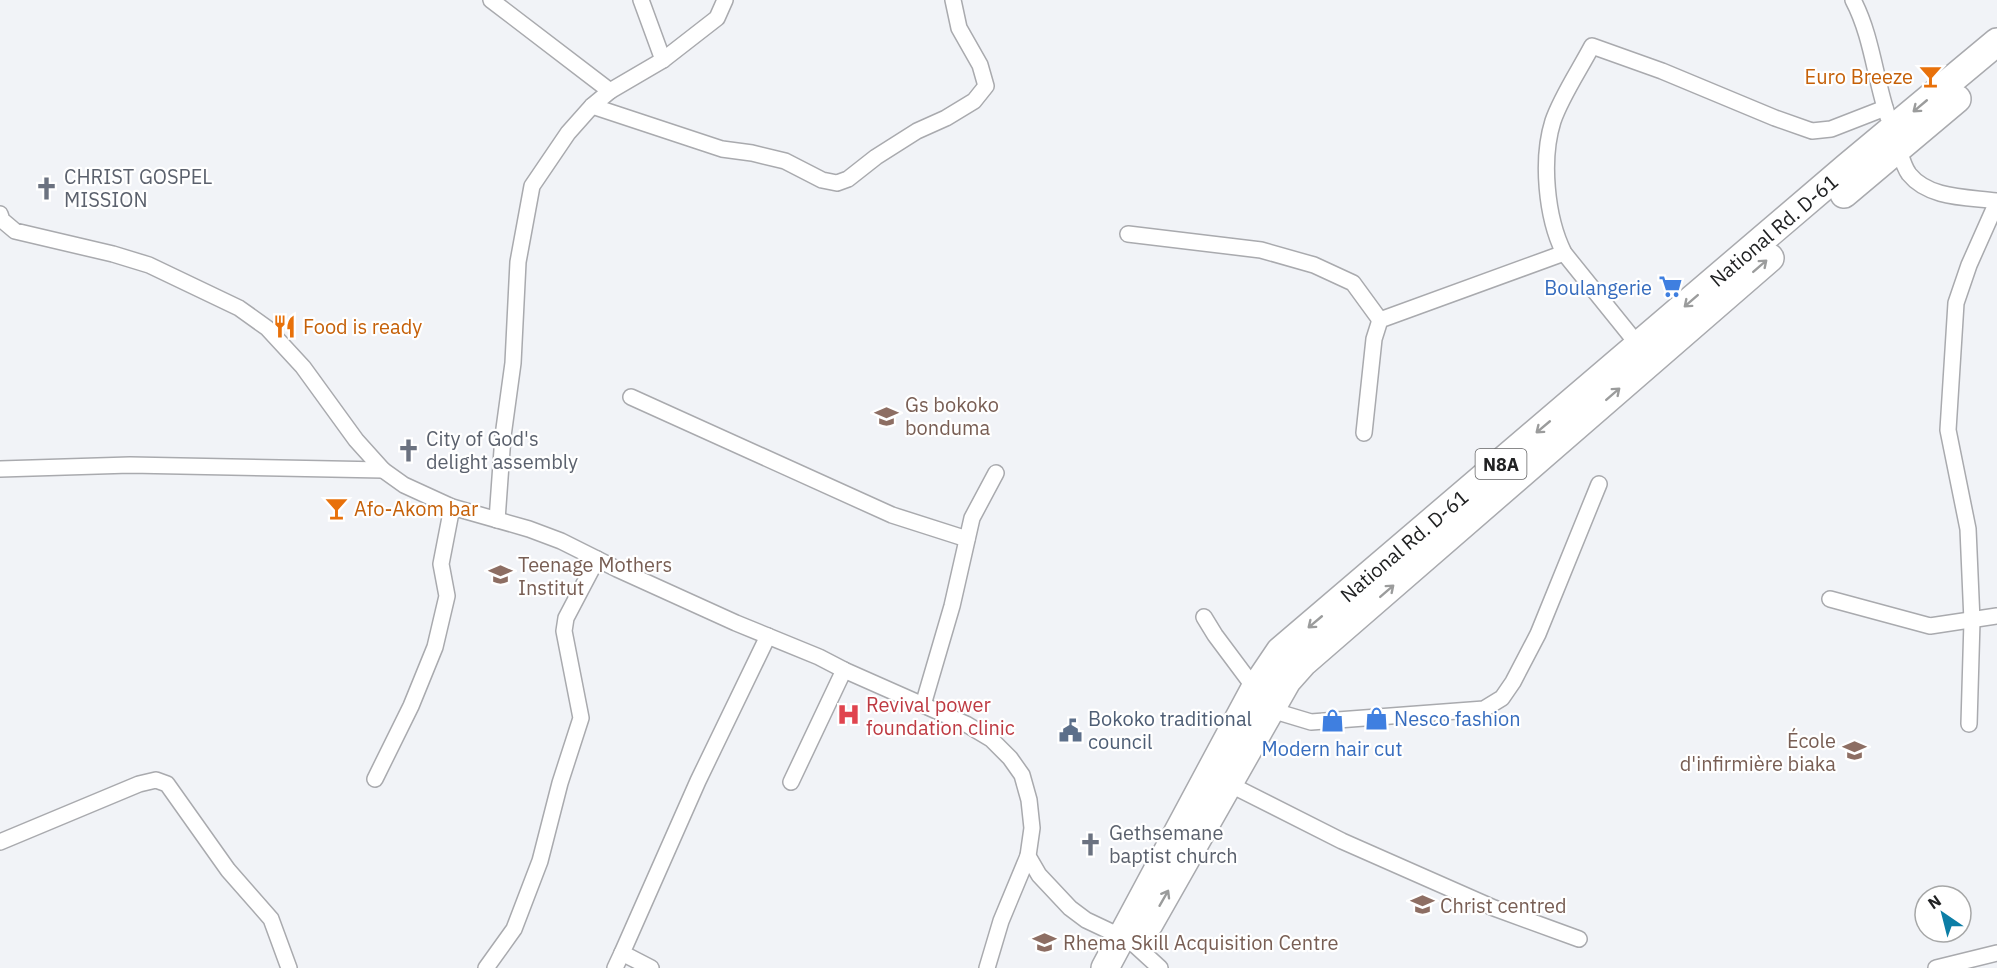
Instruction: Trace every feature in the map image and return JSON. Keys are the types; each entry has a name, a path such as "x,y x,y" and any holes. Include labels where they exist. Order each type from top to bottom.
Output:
{"highway":[{"name":"National Rd. D-61","path":"1128,950 1255,688 1280,651 1892,128 1997,42"},
{"name":"National Rd. D-61","path":"1105,968 1128,950 1287,681 1303,663 1854,185 1892,128 1997,64"}],"street":[{"path":"491,0 610,91"},
{"path":"640,0 663,60"},
{"path":"497,520 503,436 513,363 518,262 532,186 568,133 592,106 610,91 663,60 717,18 725,0"},
{"path":"592,106 722,149 785,161 822,180 837,183 848,178 917,131 946,118 974,101 986,86 981,65 959,28 953,0"},
{"path":"1852,0 1866,31 1892,128 1908,172 1925,188 1944,194 1997,202 1969,264 1956,303 1948,430 1968,530 1972,621 1968,724"},
{"path":"1639,346 1564,254 1559,244 1547,193 1547,157 1553,121 1592,46 1662,71 1812,131 1892,128"},
{"path":"0,214 2,220 15,231 113,254 149,266 239,308 267,328 303,367 356,440 383,470 404,485 452,507 561,541 966,724 991,739 1010,758 1022,775 1029,800 1032,828 1028,856 1001,921 987,968"},
{"path":"1128,234 1261,250 1314,265 1353,283 1380,320"},
{"path":"1380,320 1564,254"},
{"path":"1364,433 1374,339 1380,320"},
{"path":"631,397 892,515 967,539"},
{"path":"0,469 130,465 383,470"},
{"path":"923,705 952,606 972,518 996,473"},
{"path":"1204,617 1271,710 1311,722 1484,709 1502,698 1538,634 1599,484"},
{"path":"375,779 411,706 435,647 447,596 441,564 452,507"},
{"path":"486,968 514,929 540,861 560,783 581,718 564,631 566,618 597,559"},
{"path":"1830,599 1930,626 1997,616"},
{"path":"615,968 698,781 768,636"},
{"path":"791,782 844,670"},
{"path":"0,842 139,784 156,780 167,784 228,870 271,919 289,968"},
{"path":"1228,784 1364,851 1494,908 1579,939"},
{"path":"1028,856 1039,875 1070,908 1128,950 1160,968"},
{"path":"622,953 651,968"},
{"path":"1936,968 1997,953"}],"place":[{"name":"Euro Breeze","path":"1931,76"},
{"name":"CHRIST GOSPEL MISSION","path":"46,188"},
{"name":"Boulangerie","path":"1670,287"},
{"name":"Food is ready","path":"285,326"},
{"name":"Gs bokoko bonduma","path":"887,416"},
{"name":"City of God's delight assembly","path":"408,450"},
{"name":"Afo-Akom bar","path":"336,508"},
{"name":"Teenage Mothers Institut","path":"500,575"},
{"name":"Revival power foundation clinic","path":"848,715"},
{"name":"Nesco fashion","path":"1376,718"},
{"name":"Modern hair cut","path":"1332,721"},
{"name":"Bokoko traditional council","path":"1070,730"},
{"name":"École d'infirmière biaka","path":"1854,751"},
{"name":"Gethsemane baptist church","path":"1091,844"},
{"name":"Christ centred","path":"1422,905"},
{"name":"Rhema Skill Acquisition Centre","path":"1045,942"}]}
